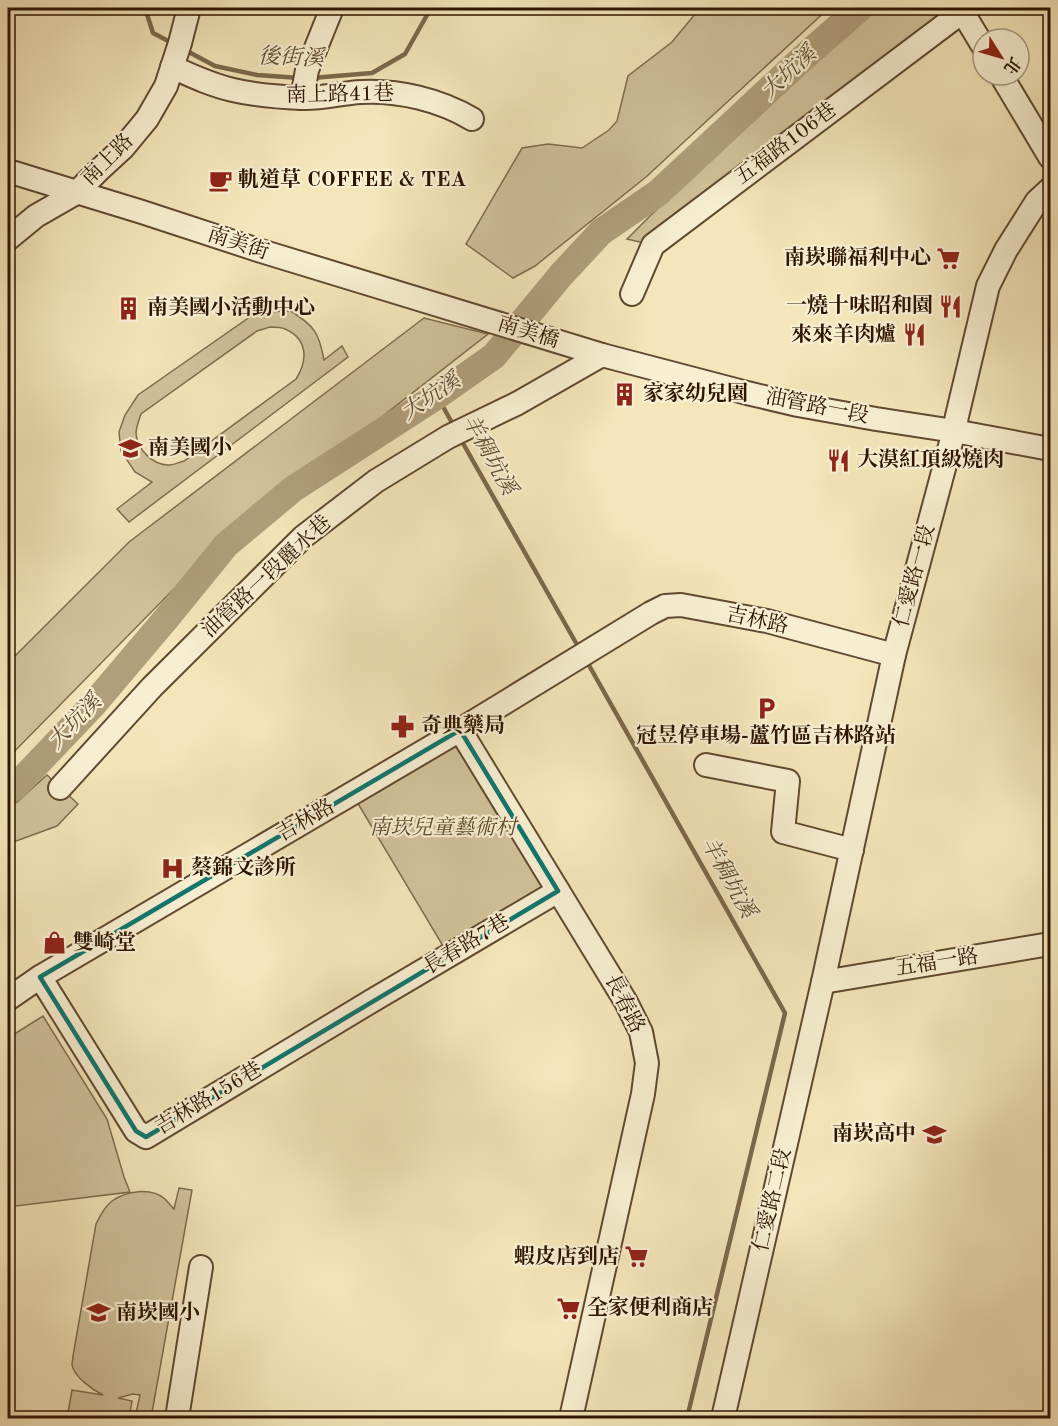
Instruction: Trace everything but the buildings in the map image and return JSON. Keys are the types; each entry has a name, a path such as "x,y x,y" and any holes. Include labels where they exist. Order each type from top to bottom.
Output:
{"street":[{"name":"南上路","path":"8,239 36,216 76,193 123,148 147,119 166,86 189,8"},
{"path":"303,95 307,70 332,8"},
{"path":"961,10 971,27"},
{"name":"五福路106巷","path":"632,294 653,245 961,10"},
{"name":"南上路41巷","path":"176,55 197,79 233,90 318,98 361,92 403,94 457,110 472,119"},
{"path":"1008,87 1050,157"},
{"name":"南美街","path":"8,171 470,315"},
{"name":"仁愛路一段","path":"824,982 894,655 954,431 988,286 1006,250 1037,201 1050,189"},
{"name":"南美橋","path":"470,315 595,353"},
{"name":"油管路一段","path":"595,353 798,405 1050,449"},
{"name":"油管路一段麗水巷","path":"60,788 152,687 303,537 376,481 458,432 518,403 595,353"},
{"name":"吉林路","path":"8,999 40,977 460,730 665,606 681,605 768,621 894,655"},
{"name":"長春路","path":"460,730 626,1002 641,1032 647,1063 644,1094 571,1419"},
{"path":"706,765 788,781 783,832 852,850"},
{"name":"長春路7巷","path":"375,999 558,891"},
{"name":"五福一路","path":"824,982 1050,945"},
{"name":"吉林路156巷","path":"40,977 136,1131 146,1137 375,999"},
{"name":"仁愛路二段","path":"723,1419 824,982"},
{"path":"177,1419 201,1267"}],"highlighted area":[{"path":"460,730 558,891 146,1137 136,1131 40,977"}],"green space":[{"path":"700,8 829,8 646,177 535,266 513,278 466,244 522,148 548,144 582,148 609,130 617,121 628,76 672,42"},
{"path":"874,8 960,8 653,245 627,239 665,201 732,124 868,16"},
{"path":"291,311 314,331 324,360 342,346 348,357 129,522 117,509 152,482 135,472 121,451 119,432 125,415 138,395 257,312","holes":["270,327 283,328 293,333 302,344 303,365 296,379 184,461 164,465 152,460 139,445 137,439 137,426 141,414 257,331"]},
{"path":"424,318 488,334 216,546 8,758 8,663 129,542"},
{"name":"南崁兒童藝術村","path":"460,739 549,888 446,951 357,802"},
{"path":"47,775 78,804 57,826 8,844 8,806 17,802"},
{"path":"43,1016 107,1119 130,1192 8,1207 8,1038"},
{"path":"179,1188 192,1190 151,1418 135,1418 140,1395 133,1394 118,1398 132,1401 129,1418 67,1418 72,1390 103,1395 80,1378 72,1365 96,1224 109,1203 131,1193 146,1192 159,1195 174,1209"},
{"path":"1050,1360 1050,1418 1048,1418 1044,1403 1044,1389"}],"waterway":[{"name":"後街溪","path":"145,8 153,33 172,43"},
{"name":"後街溪","path":"312,78 372,73 405,54 431,8"},
{"name":"大坑溪","path":"8,791 15,787 93,705 226,545 293,489 437,396 494,356 561,275 601,232 658,193 860,8"},
{"name":"後街溪","path":"185,50 215,66 257,75 300,78"},
{"name":"羊稠坑溪","path":"437,396 455,428"},
{"name":"羊稠坑溪","path":"460,438 580,650"},
{"name":"羊稠坑溪","path":"586,660 785,1013 687,1418"}],"place":[{"name":"軌道草 COFFEE & TEA","path":"220,180"},
{"name":"南崁聯福利中心","path":"949,258"},
{"name":"一燒十味昭和園","path":"951,306"},
{"name":"南美國小活動中心","path":"129,308"},
{"name":"來來羊肉爐","path":"914,335"},
{"name":"家家幼兒園","path":"625,394"},
{"name":"南美國小","path":"130,448"},
{"name":"大漠紅頂級燒肉","path":"839,460"},
{"name":"冠昱停車場-蘆竹區吉林路站","path":"766,708"},
{"name":"奇典藥局","path":"403,726"},
{"name":"蔡錦文診所","path":"173,868"},
{"name":"雙崎堂","path":"55,943"},
{"name":"南崁高中","path":"934,1134"},
{"name":"蝦皮店到店","path":"637,1257"},
{"name":"全家便利商店","path":"569,1308"},
{"name":"南崁國小","path":"98,1313"}]}
